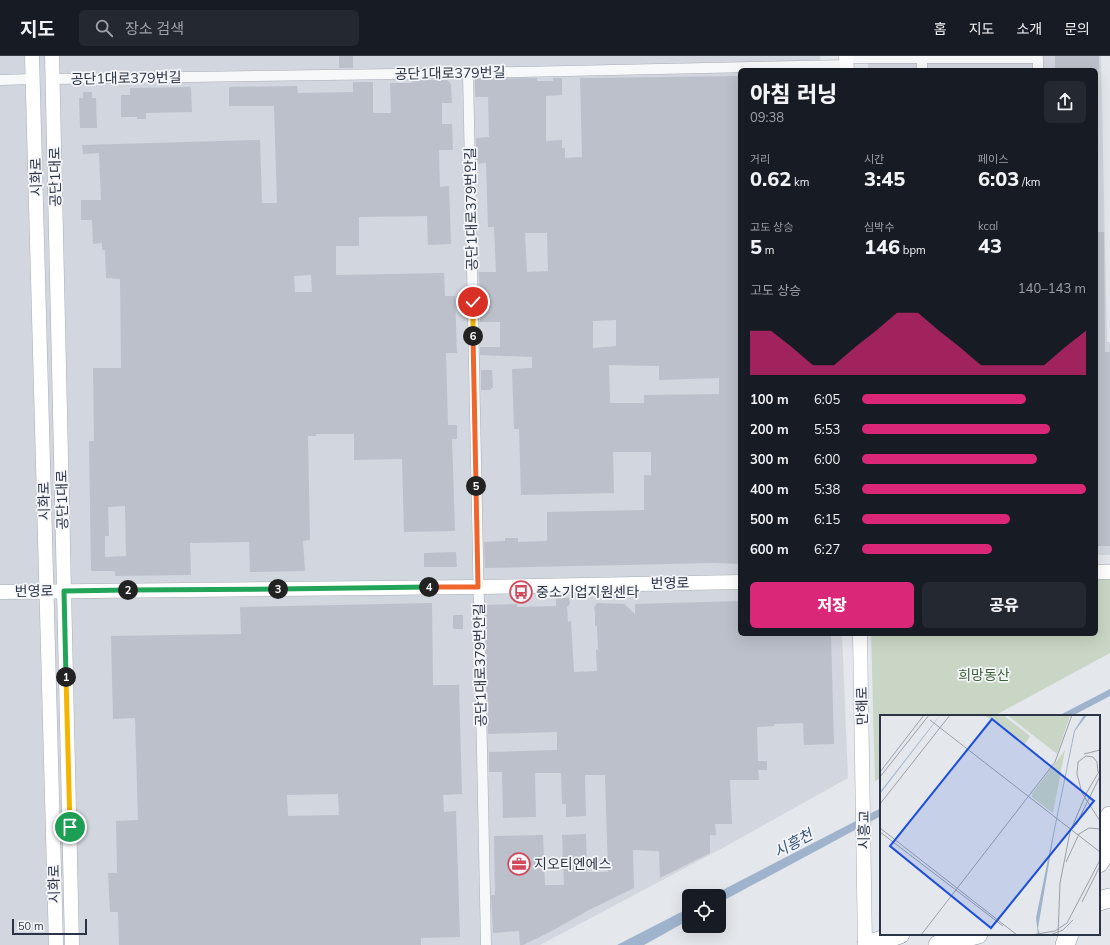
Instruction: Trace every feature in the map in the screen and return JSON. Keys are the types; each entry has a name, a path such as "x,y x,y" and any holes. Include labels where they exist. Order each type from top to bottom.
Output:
{"highway":[{"path":"1100,832 1110,816"},
{"path":"1100,861 1110,843"},
{"path":"1100,876 1110,873"},
{"path":"866,945 896,935"},
{"path":"938,945 974,935"},
{"path":"1052,945 1057,935"},
{"path":"1065,945 1069,935"}],"main road":[{"name":"시화로","path":"32,56 56,945"},
{"name":"공단1대로","path":"52,56 72,945"},
{"path":"1098,572 1110,572"},
{"name":"번영로","path":"0,592 478,587 738,582"},
{"name":"만해로","path":"860,636 863,778"},
{"name":"시흥교","path":"863,778 866,945"}],"street":[{"name":"공단1대로379번길","path":"53,79 468,73 847,62 958,57 1038,58 1038,68"},
{"path":"922,58 922,68"},
{"name":"공단1대로379번안길","path":"468,73 486,945"},
{"path":"0,80 33,79"}],"shaded area":[{"path":"0,56 820,56 821,68 738,68 738,636 842,636 848,778 719,850 540,945 0,945"},
{"path":"868,56 1101,56 1107,342 1110,342 1110,555 1098,555 1098,68 868,68"}],"green space":[{"name":"희망동산","path":"1110,578 1110,653 996,715 880,715 880,778 875,781 871,636 1098,636 1098,579"}],"water":[{"path":"1110,689 1110,696 1074,715 1060,715"},
{"path":"880,809 880,817 726,899 726,889 725,889"},
{"path":"682,912 682,924 644,945 617,945"}],"building":[{"path":"339,56 353,56 353,68 339,68"},
{"path":"1055,56 1099,56 1099,70 1098,68 1055,68"},
{"path":"738,76 738,564 714,563 485,568 484,542 505,541 505,538 518,538 518,542 547,541 547,512 644,510 644,475 651,475 651,452 613,452 614,493 521,495 519,429 514,429 512,369 532,368 532,357 480,355 480,347 500,347 500,322 480,322 479,272 496,272 494,227 488,227 486,163 476,164 476,138 489,137 488,97 475,97 475,79 537,78 537,81 553,81 553,78 562,78 562,95 546,96 546,141 562,140 562,148 565,148 565,158 582,157 580,78","holes":["525,233 547,233 548,271 527,272","616,320 616,346 593,348 593,321","609,365 659,366 659,380 719,378 719,394 644,395 644,403 610,403"]},
{"path":"412,80 447,80 451,84 452,103 442,103 442,124 452,124 453,150 439,150 440,187 449,186 451,244 428,245 427,216 359,217 359,246 336,246 336,275 444,273 445,296 455,296 457,353 446,353 448,425 457,425 457,439 452,439 455,531 404,532 402,459 354,460 354,434 316,434 316,436 308,436 310,540 303,541 305,571 250,572 249,542 190,543 191,575 115,576 115,571 91,571 89,441 94,441 93,368 121,368 120,279 106,278 105,250 102,250 102,243 93,244 92,220 81,220 81,200 101,200 99,153 83,154 82,145 260,140 262,203 277,203 274,106 229,106 229,87 297,86 298,93 353,92 353,82 373,82 373,113 391,113 390,83 412,83","holes":["311,275 312,292 295,292 294,276","125,506 126,556 105,557 105,536 109,536 108,507"]},
{"path":"191,87 192,112 146,113 146,119 137,119 137,117 121,117 121,95 130,95 130,88"},
{"path":"83,92 92,92 92,98 96,98 97,128 80,128 79,98 83,98"},
{"path":"1098,232 1104,232 1105,352 1110,352 1110,546 1098,546"},
{"path":"481,370 492,370 493,388 491,388 491,390 481,390"},
{"path":"456,552 457,567 424,567 424,553"},
{"path":"556,598 569,598 570,604 567,607 568,622 571,621 574,672 597,671 597,626 595,626 594,607 597,603 624,604 635,614 635,604 738,601 738,636 831,636 834,744 804,745 803,723 774,724 774,726 757,727 758,761 767,761 767,770 758,770 759,780 730,780 732,824 715,824 716,835 710,835 710,853 660,878 659,851 633,850 634,888 589,910 548,933 520,945 519,931 493,933 491,895 495,895 494,836 543,835 545,885 564,885 562,835 586,834 587,872 608,872 605,775 585,775 586,816 566,817 566,804 562,804 561,773 535,773 536,817 503,818 502,772 489,772 489,752 557,750 557,732 488,734 485,605 517,604 517,607 556,606"},
{"path":"432,603 433,685 459,685 462,794 443,795 444,812 456,811 460,937 421,938 421,945 119,945 118,912 110,912 108,873 117,873 116,821 138,820 135,718 113,719 111,636 241,634 240,607","holes":["338,794 339,815 288,816 287,795"]},
{"path":"453,615 463,615 463,629 453,629"}],"place":[{"name":"중소기업지원센타","path":"521,592"},
{"name":"지오티엔에스","path":"519,864"}],"route":[{"path":"70,827 64,591 478,587 473,302"}],"water label":[{"name":"시흥천","path":"793,843"}]}
